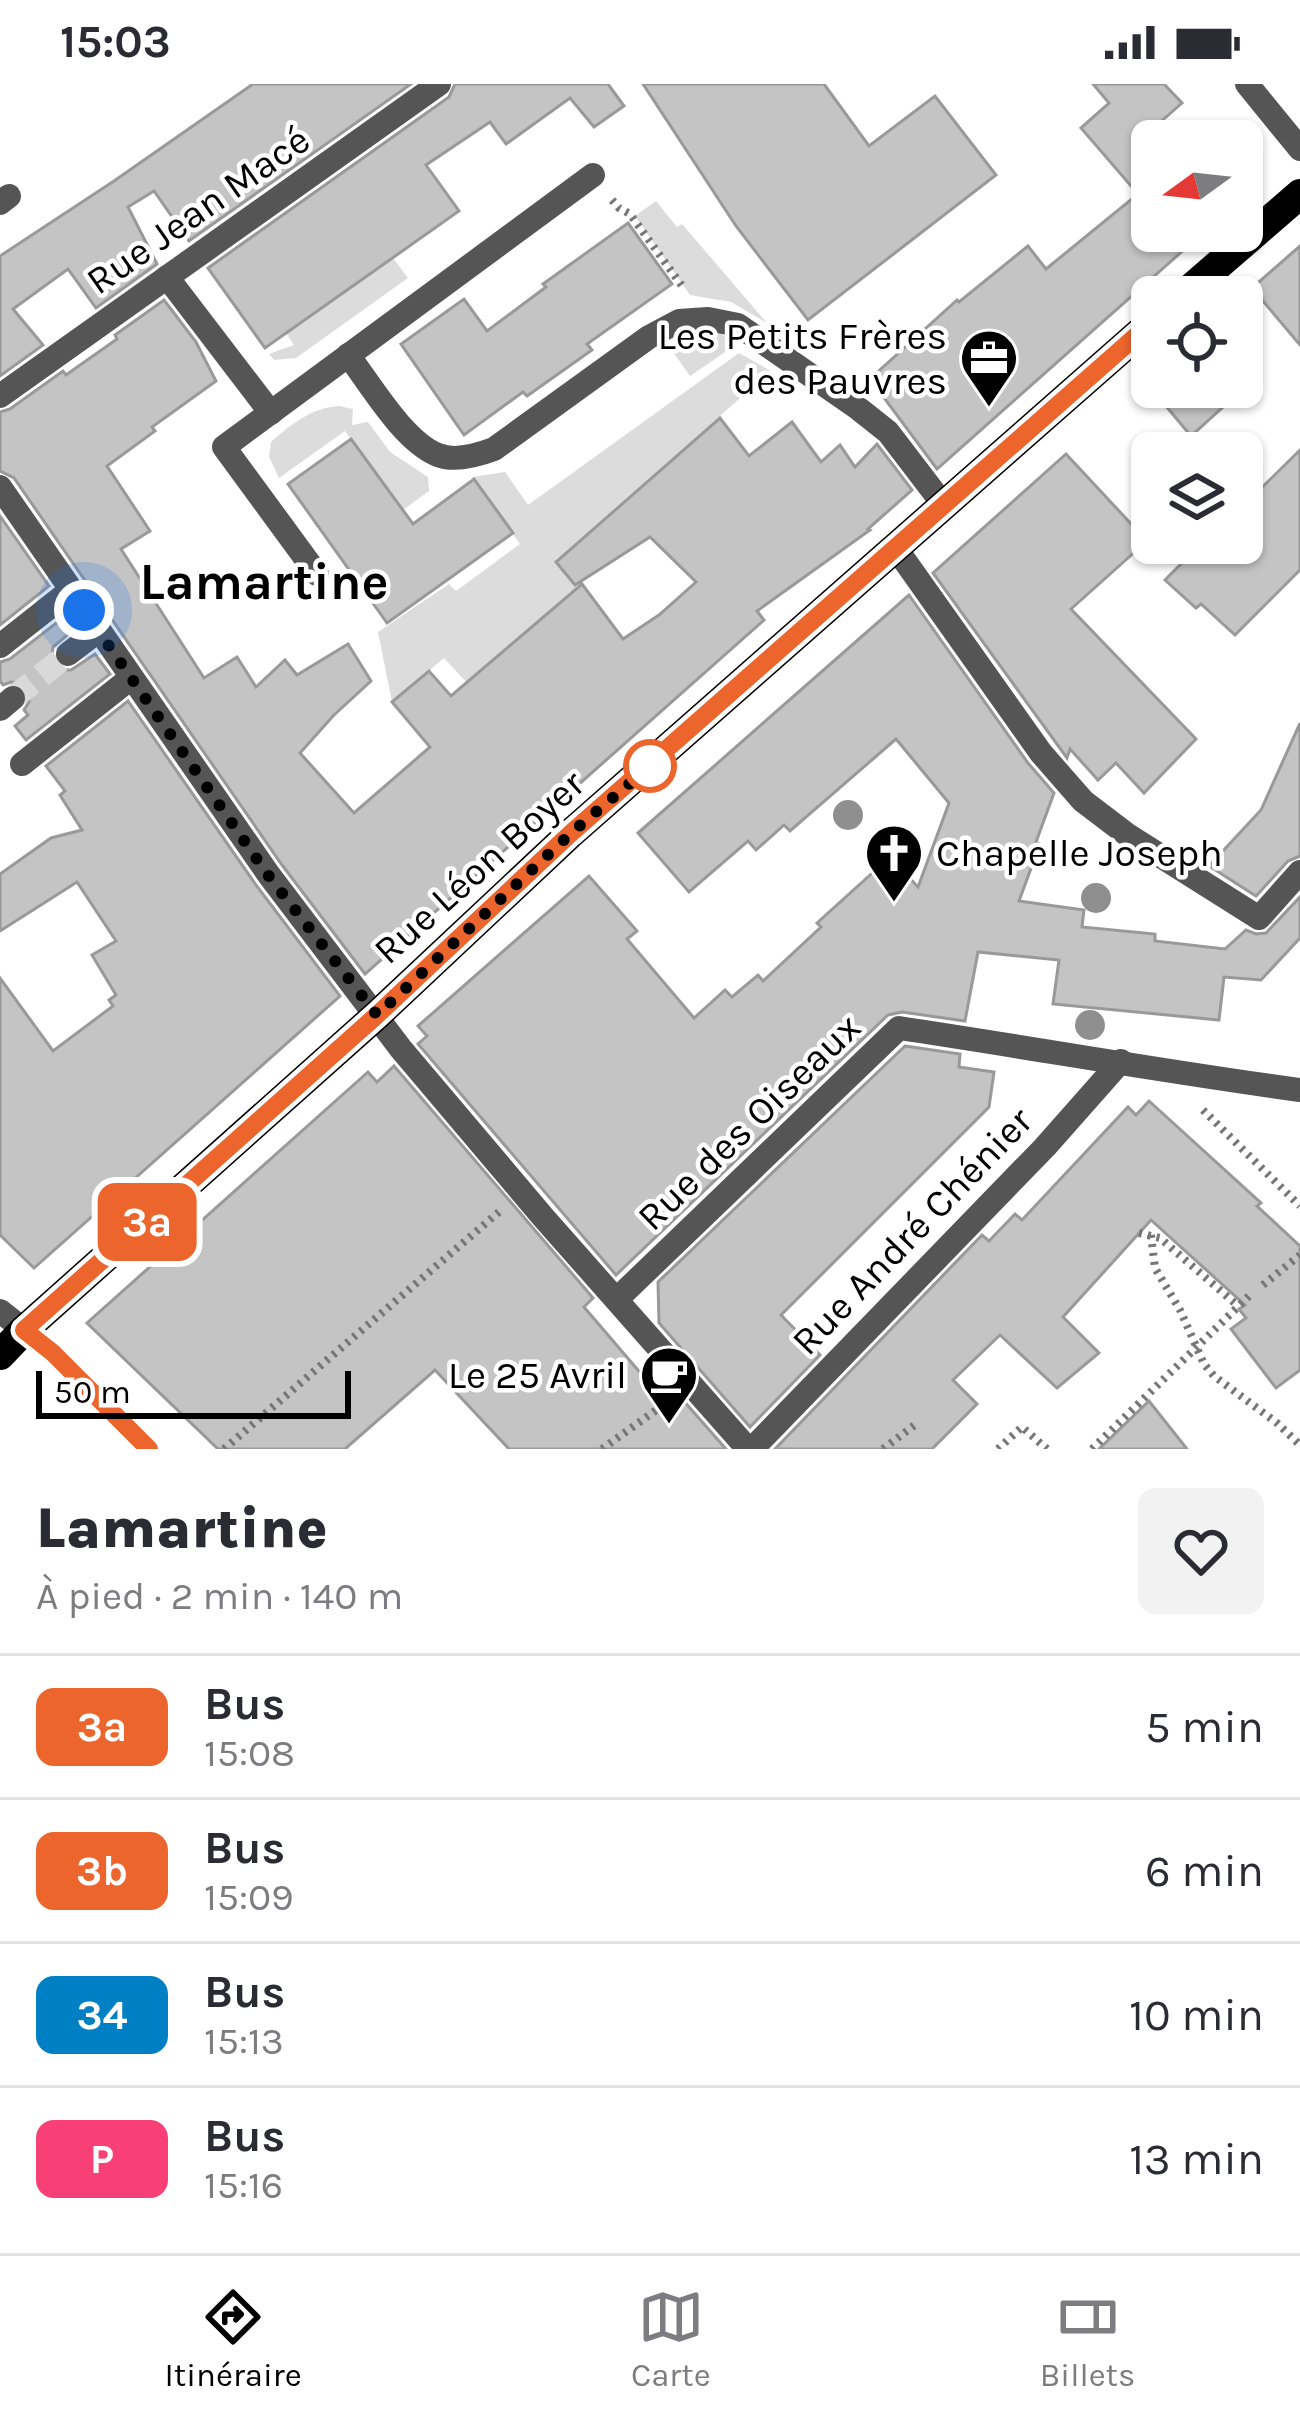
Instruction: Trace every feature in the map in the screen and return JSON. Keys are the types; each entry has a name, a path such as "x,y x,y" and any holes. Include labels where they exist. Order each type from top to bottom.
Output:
{"main road":[{"path":"1205,276 1300,194"},
{"name":"Rue Léon Boyer","path":"0,1355 12,1321 377,1015 570,834 1131,340"}],"street":[{"name":"Rue Jean Macé","path":"0,396 439,84"},
{"path":"1247,84 1300,149"},
{"path":"317,574 224,447 593,175"},
{"path":"167,277 271,413"},
{"path":"348,356 408,434 440,456 472,457 494,449 649,337 686,321 738,325 888,432 943,504"},
{"path":"0,487 268,875 401,1049 750,1449"},
{"path":"895,547 1041,753 1083,800 1129,836 1258,918 1300,872"},
{"path":"0,646 70,590"},
{"path":"68,654 98,631"},
{"path":"22,764 131,678"},
{"name":"Rue des Oiseaux","path":"616,1299 899,1028 1300,1090"},
{"name":"Rue André Chénier","path":"750,1449 1045,1148 1121,1061"},
{"path":"12,1321 53,1353 149,1449"}],"path":[{"path":"593,175 619,208 630,214 688,294 686,321"},
{"path":"1174,1073 1199,1105 1300,1206"},
{"path":"224,1449 522,1192"},
{"path":"1139,1233 1160,1238 1237,1305"},
{"path":"1151,1235 1155,1268 1214,1376 1300,1445"},
{"path":"1263,1285 1300,1255"},
{"path":"1092,1449 1250,1295"},
{"path":"602,1449 692,1385"},
{"path":"883,1449 916,1424"},
{"path":"998,1449 1022,1426 1047,1449"}],"shaded area":[{"path":"656,201 677,227 682,224 767,323 731,302 690,295 635,216"},
{"path":"393,258 408,278 296,358 274,360 269,354 294,345 286,333"},
{"path":"712,331 737,344 690,376 670,348"},
{"path":"739,353 771,371 556,560 576,587 466,682 444,658 392,702 378,632 449,584 456,591 520,544 472,477 505,472 528,505"},
{"path":"339,406 353,409 352,425 368,422 390,452 428,477 429,491 403,510 345,431 279,478 269,457 271,442 311,413"}],"building":[{"path":"253,84 411,84 189,241 154,191 128,207 157,264 96,308 68,269 13,309 43,345 0,376 0,256"},
{"path":"455,84 608,84 624,106 594,127 570,98 506,144 490,122 426,165 459,211 265,348 208,268 449,97"},
{"path":"643,84 824,84 869,146 935,96 996,175 808,320 736,226"},
{"path":"1093,84 1164,84 1182,103 1163,120 1131,120 1131,186 1081,128 1109,103"},
{"path":"1131,200 1131,252 1181,252 1154,276 1131,276 1131,297 937,469 870,379 957,300 1028,246 1046,269"},
{"path":"628,223 672,284 587,344 592,350 464,435 401,344 464,299 487,331"},
{"path":"1300,246 1300,345 1263,301 1263,278"},
{"path":"164,300 196,342 216,381 107,466 150,531 121,549 204,678 237,657 256,687 285,660 297,675 348,644 371,681 300,753 354,813 430,747 392,702 429,671 451,696 582,584 623,639 696,582 650,537 575,585 556,562 720,418 749,456 792,422 821,462 840,445 855,467 877,444 912,490 870,530 757,611 764,620 365,974 282,865 14,478 0,471 0,412 63,371 66,375"},
{"path":"1168,408 1222,408 1195,432 1188,432"},
{"path":"351,439 413,524 474,479 513,533 387,623 288,484"},
{"path":"1300,450 1300,570 1235,635 1165,580 1181,564 1263,564 1263,486"},
{"path":"1066,454 1131,524 1131,555 1071,609 1196,739 1144,793 1116,763 1098,780 1070,749 1067,758 933,573"},
{"path":"0,516 49,586 0,625"},
{"path":"909,595 1054,793 1019,901 1084,910 1082,927 1155,934 1155,941 1225,949 1246,930 1266,933 1300,897 1300,938 1261,980 1224,977 1219,1020 1053,1004 1059,960 978,952 965,1021 902,1012 888,1015 616,1275 418,1044 427,1036 418,1026 589,876 637,931 627,939 694,1018 725,990 732,997 758,975 763,981 821,927 817,923 890,857 918,887 949,803 896,739 790,831 784,825 756,850 748,841 689,892 638,833"},
{"path":"68,614 77,627 53,647 54,663 71,670 95,654 110,674 26,740 15,726 28,715 24,710 29,694 20,683 3,685 0,662"},
{"path":"128,701 340,996 34,1268 0,1235 0,978 53,1051 113,1006 109,1000 116,995 92,955 116,941 77,882 0,931 0,874 51,838 82,830 60,795 65,791 46,766"},
{"path":"1300,723 1300,856 1288,861 1256,896 1209,866 1261,810"},
{"path":"905,1046 960,1054 959,1067 994,1072 989,1107 781,1315 820,1355 750,1427 659,1323 658,1282"},
{"path":"394,1066 593,1298 584,1307 661,1397 660,1374 726,1449 509,1449 435,1370 345,1449 218,1449 87,1323 368,1072 377,1082"},
{"path":"1149,1101 1261,1203 1257,1206 1300,1246 1300,1370 1276,1388 1231,1329 1246,1318 1239,1309 1245,1305 1151,1220 1063,1317 1099,1353 1057,1388 1000,1335 953,1380 977,1404 932,1449 775,1449 982,1235 989,1241 1015,1214 1022,1220 1128,1107 1136,1115"},
{"path":"1149,1401 1187,1449 1099,1449"}],"tunnel":[{"path":"13,698 68,654"}],"bus line":[{"name":"3a","path":"149,1449 24,1330 377,1015 570,834 1131,340"}],"place":[{"name":"Les Petits Frères des Pauvres","path":"989,409"},
{"name":"Chapelle Joseph","path":"894,904"},
{"name":"Le 25 Avril","path":"669,1426"}],"district":[{"name":"Lamartine","path":"264,582"}],"route":[{"path":"84,610 268,875 377,1015 570,834 650,766"}]}
